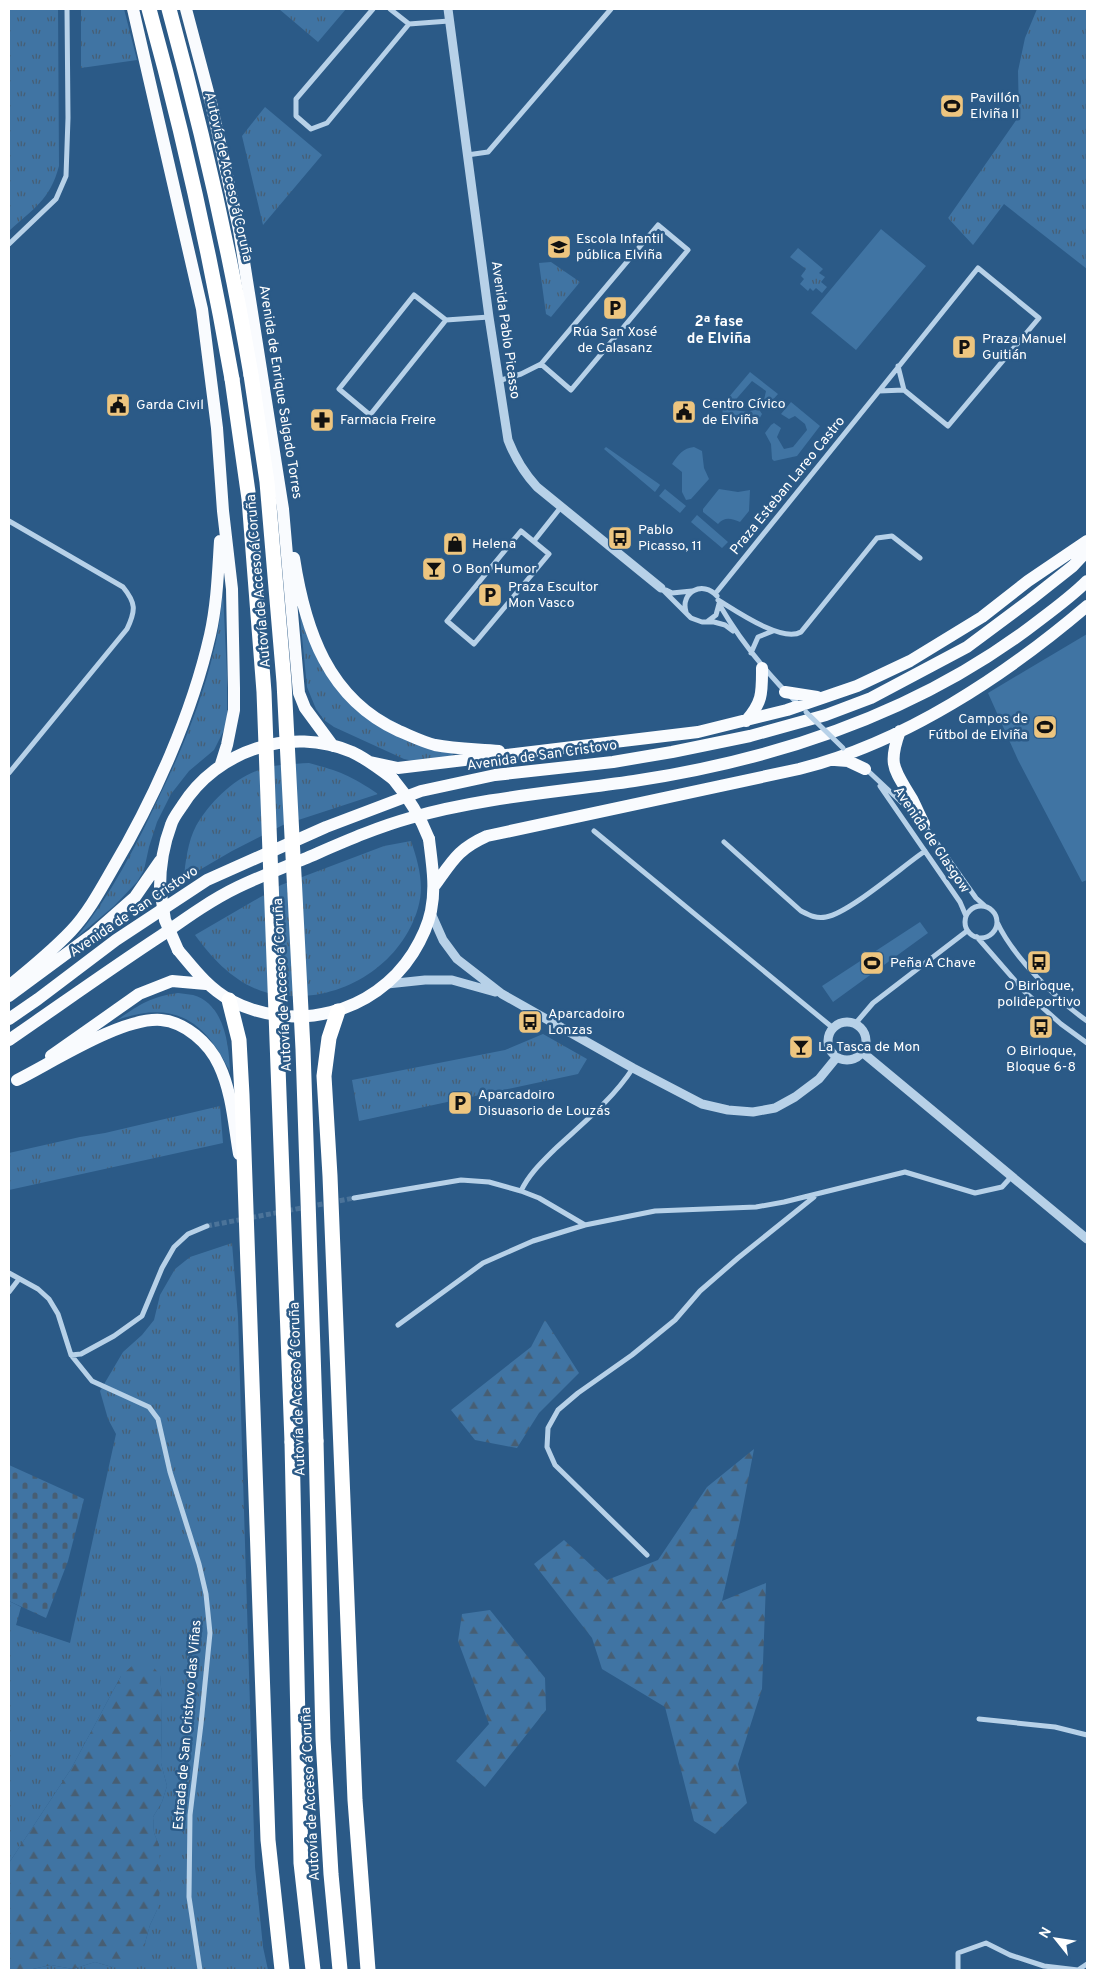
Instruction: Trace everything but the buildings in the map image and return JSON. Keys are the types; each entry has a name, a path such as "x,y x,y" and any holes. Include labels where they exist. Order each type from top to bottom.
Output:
{"highway":[{"name":"Autovía de Acceso á Coruña","path":"149,9 180,124 211,262 232,379 249,499 264,692 292,1442 301,1863 313,1970"},
{"name":"Autovía de Acceso á Coruña","path":"169,9 206,149 234,276 267,482 284,691 303,1049 324,1739 331,1874 340,1970"},
{"path":"229,1000 239,1040 268,1840 282,1970"},
{"path":"338,1011 329,1038 324,1076 330,1176 354,1790 368,1970"}],"main road":[{"path":"133,9 202,309 217,428 222,511 232,589 234,710 227,745 220,764"},
{"name":"Avenida de Enrique Salgado Torres","path":"186,9 212,106 239,230 283,508 299,693 305,708 333,746"},
{"path":"283,508 304,612 315,644 330,672 353,700 386,725 434,744 529,753"},
{"path":"9,986 72,930 94,899 130,840 165,766 194,689 210,634 217,590 222,511"},
{"path":"370,762 398,768 529,753 698,732 803,709 910,661 982,616 1028,581 1087,541"},
{"name":"Avenida de San Cristovo","path":"9,1019 116,940 207,880 326,827 421,791 494,775 613,762 672,752 750,736 826,715 871,698 967,646 1073,566 1087,550"},
{"path":"9,1040 199,910 237,888 327,849 411,818 463,806 556,790 635,781 684,772 750,759 800,744 861,722 917,698 966,671 1011,642 1087,581"},
{"path":"833,760 846,750 900,731 940,712 1046,641 1087,606"},
{"path":"746,721 761,699 762,668"},
{"path":"785,692 804,696 829,696"},
{"path":"900,731 894,748 894,768 897,778 911,798 924,824"},
{"path":"294,741 333,746 352,752 370,762 393,779 412,804 429,840 435,885 431,913 418,944 406,963 387,984 364,1000 338,1011 302,1017 282,1017 255,1011 229,1000 206,984 178,950 165,920 160,888 160,861 171,824 192,791 220,764 256,748 294,741"},
{"path":"435,885 454,858 469,844 487,836 833,760 848,761 865,768"},
{"path":"9,996 107,922 135,896 160,861"},
{"path":"13,1082 139,994 172,982 206,984"},
{"path":"13,1082 114,1029 161,1020 182,1026 203,1041 218,1064 226,1083 244,1183"}],"street":[{"path":"9,244 56,199 66,176 68,118 67,9"},
{"path":"373,9 296,99 296,116 311,129 327,123 409,24"},
{"path":"390,9 409,24 449,20"},
{"name":"Avenida Pablo Picasso","path":"448,9 498,381 508,440 514,457 524,473 561,507 661,588 687,614"},
{"path":"467,155 488,152 611,9"},
{"path":"498,381 521,374 541,364 658,225 688,250 571,390 541,364"},
{"path":"879,391 898,366 978,268 1039,318 948,426 904,390 898,366"},
{"path":"446,320 370,415 338,389 414,294 446,320 489,317"},
{"path":"879,391 904,390"},
{"name":"Praza Esteban Lareo Castro","path":"715,594 879,391"},
{"path":"534,541 561,507"},
{"path":"9,521 122,587 133,603 133,615 127,629 9,773"},
{"path":"521,531 534,541 549,554 474,644 447,621 521,531"},
{"path":"719,602 773,631 790,635 801,632 877,538 892,536 920,558"},
{"path":"661,588 672,593 707,589 715,594 735,632 762,668 803,709"},
{"path":"692,591 688,595 685,604 687,614 696,621 725,625 735,632"},
{"path":"707,622 716,614 719,602"},
{"path":"751,653 758,637 773,631"},
{"name":"Avenida de Glasgow","path":"803,709 924,824 976,898 984,906"},
{"name":"Avenida de Glasgow","path":"876,779 960,902 966,916"},
{"path":"594,831 833,1028"},
{"path":"724,842 801,911 812,916 824,918 833,916 858,900 925,851"},
{"path":"1087,1021 1052,993 1020,957 1001,931 993,912 984,906 972,909 966,916 965,926 968,931 977,937 1025,992 1061,1024 1087,1043"},
{"path":"431,913 443,940 457,959 502,994 633,1068 702,1104 728,1110 754,1112 775,1108 795,1097 819,1079 837,1057"},
{"path":"977,937 990,934 997,922"},
{"path":"855,1024 873,1003 968,931"},
{"path":"387,984 425,980 452,980 502,994"},
{"path":"843,1022 855,1024 863,1031 865,1047 853,1059 837,1057 833,1054 828,1044 828,1038 833,1028 843,1022"},
{"path":"862,1052 1087,1239"},
{"path":"521,1191 536,1167 625,1081 633,1068"},
{"path":"398,1324 483,1263 534,1241 585,1225 655,1211 756,1207 817,1195 905,1172 975,1193 1002,1187 1012,1176"},
{"path":"354,1198 461,1180 489,1182 539,1198 585,1225"},
{"path":"647,1555 555,1464 546,1447 548,1428 558,1410 676,1320 700,1290 817,1195"},
{"path":"72,1355 82,1354 90,1350 142,1316 162,1268 174,1247 188,1234 207,1226"},
{"name":"Estrada de San Cristovo das Viñas","path":"9,1273 38,1289 49,1299 58,1314 72,1355 92,1381 149,1407 158,1419 170,1472 199,1564 206,1594 210,1632 202,1724 190,1815 190,1897 200,1970"},
{"path":"9,1292 18,1279"},
{"path":"978,1719 1054,1727 1087,1735"},
{"path":"958,1970 958,1953 986,1943 1010,1955 1044,1966 1078,1970 1087,1964"}],"green space":[{"path":"9,9 58,9 59,166 46,196 9,231"},
{"path":"81,9 124,9 137,60 81,68"},
{"path":"279,9 346,9 318,42"},
{"path":"1037,9 1087,9 1087,269 1004,204 973,245 948,218 1019,116 1018,71 1025,38"},
{"path":"265,107 322,155 263,225 242,136"},
{"path":"881,229 926,266 856,350 811,313"},
{"path":"798,248 823,269 819,273 825,277 821,282 827,287 822,293 816,288 813,291 810,288 808,291 800,284 804,279 801,276 806,269 790,257"},
{"path":"551,262 580,282 551,317 546,314 539,263"},
{"path":"750,372 778,394 770,403 764,400 766,391 752,381 731,405 733,410 749,412 758,408 762,414 758,421 754,422 744,419 725,422 722,419 723,404"},
{"path":"791,402 820,426 797,456 774,461 772,459 771,444 765,433 771,425 774,423 781,428 777,437 784,449 793,447 807,430 805,424 795,416 789,419 781,414"},
{"path":"606,447 659,484 655,492 604,449"},
{"path":"694,447 702,451 704,468 709,479 691,499 686,500 682,492 682,472 672,464 681,452"},
{"path":"665,489 686,506 680,513 659,496"},
{"path":"719,489 738,492 750,490 749,511 740,522 726,519 718,524 703,512 703,509"},
{"path":"697,515 728,542 722,548 691,522"},
{"path":"223,593 227,721 223,732 214,750 189,771 171,794 157,822 144,870 137,882 114,906 76,938 89,922 132,852 183,743 209,669 217,636"},
{"path":"300,616 307,635 344,694 453,754 454,758 414,761 404,759 334,727 324,720 316,709 307,687"},
{"name":"Campos de Fútbol de Elviña","path":"1087,634 1087,880 1082,882 1018,760 988,693"},
{"path":"309,763 345,775 378,794 283,825 232,851 184,879 187,852 193,832 208,808 224,792 242,778 262,769 279,765"},
{"path":"411,841 418,865 421,891 418,908 409,930 396,950 379,966 360,979 338,989 315,995 292,996 268,993 257,989 236,978 218,962 195,935 281,885 384,846"},
{"name":"Peña A Chave","path":"920,922 928,933 833,1002 822,986"},
{"path":"178,993 193,995 204,1000 219,1016 226,1039 230,1072 210,1039 198,1027 185,1019 171,1014 155,1012 137,1014 117,1020 145,1002"},
{"path":"543,1034 587,1059 578,1074 359,1121 352,1080 505,1050"},
{"path":"220,1106 223,1143 9,1190 9,1153"},
{"path":"232,1243 238,1317 255,1867 263,1947 268,1970 28,1970 51,1965 73,1969 95,1962 112,1967 145,1943 157,1910 159,1845 154,1833 153,1817 162,1802 167,1786 161,1763 162,1699 160,1675 121,1676 71,1769 9,1863 9,1601 21,1607 16,1625 70,1643 116,1434 108,1419 100,1391 123,1352 142,1335 154,1320 160,1295 175,1269 190,1257"},
{"path":"545,1320 579,1373 539,1413 517,1448 475,1440 451,1410 531,1347"},
{"path":"754,1449 722,1601 766,1583 762,1689 738,1764 747,1803 715,1834 694,1821 665,1707 602,1669 592,1638 534,1564 564,1540 607,1580 658,1560 707,1487"},
{"path":"9,1465 84,1499 68,1561 46,1618 9,1601"},
{"path":"490,1610 545,1678 546,1710 485,1787 456,1761 489,1724 458,1641 462,1614"},
{"path":"135,1663 150,1663 160,1675 162,1699 161,1763 167,1786 162,1802 153,1817 154,1833 159,1845 161,1884 157,1910 145,1943 128,1961 112,1967 95,1962 73,1969 51,1965 28,1970 9,1970 9,1863 71,1769 121,1676"}],"tunnel":[{"path":"207,1226 354,1198"}],"place":[{"name":"Pavillón Elviña II","path":"952,106"},
{"name":"Escola Infantil pública Elviña","path":"559,247"},
{"name":"Rúa San Xosé de Calasanz","path":"615,308"},
{"name":"Praza Manuel Guitián","path":"964,347"},
{"name":"Garda Civil","path":"118,405"},
{"name":"Centro Cívico de Elviña","path":"684,412"},
{"name":"Farmacia Freire","path":"322,420"},
{"name":"Pablo Picasso, 11","path":"620,538"},
{"name":"Helena","path":"455,544"},
{"name":"O Bon Humor","path":"434,569"},
{"name":"Praza Escultor Mon Vasco","path":"490,595"},
{"name":"Campos de Fútbol de Elviña","path":"1045,727"},
{"name":"O Birloque, polideportivo","path":"1039,962"},
{"name":"Peña A Chave","path":"872,963"},
{"name":"Aparcadoiro Lonzas","path":"530,1022"},
{"name":"O Birloque, Bloque 6-8","path":"1041,1027"},
{"name":"La Tasca de Mon","path":"801,1047"},
{"name":"Aparcadoiro Disuasorio de Louzás","path":"460,1103"}],"district":[{"name":"2ª fase de Elviña","path":"719,330"}]}
